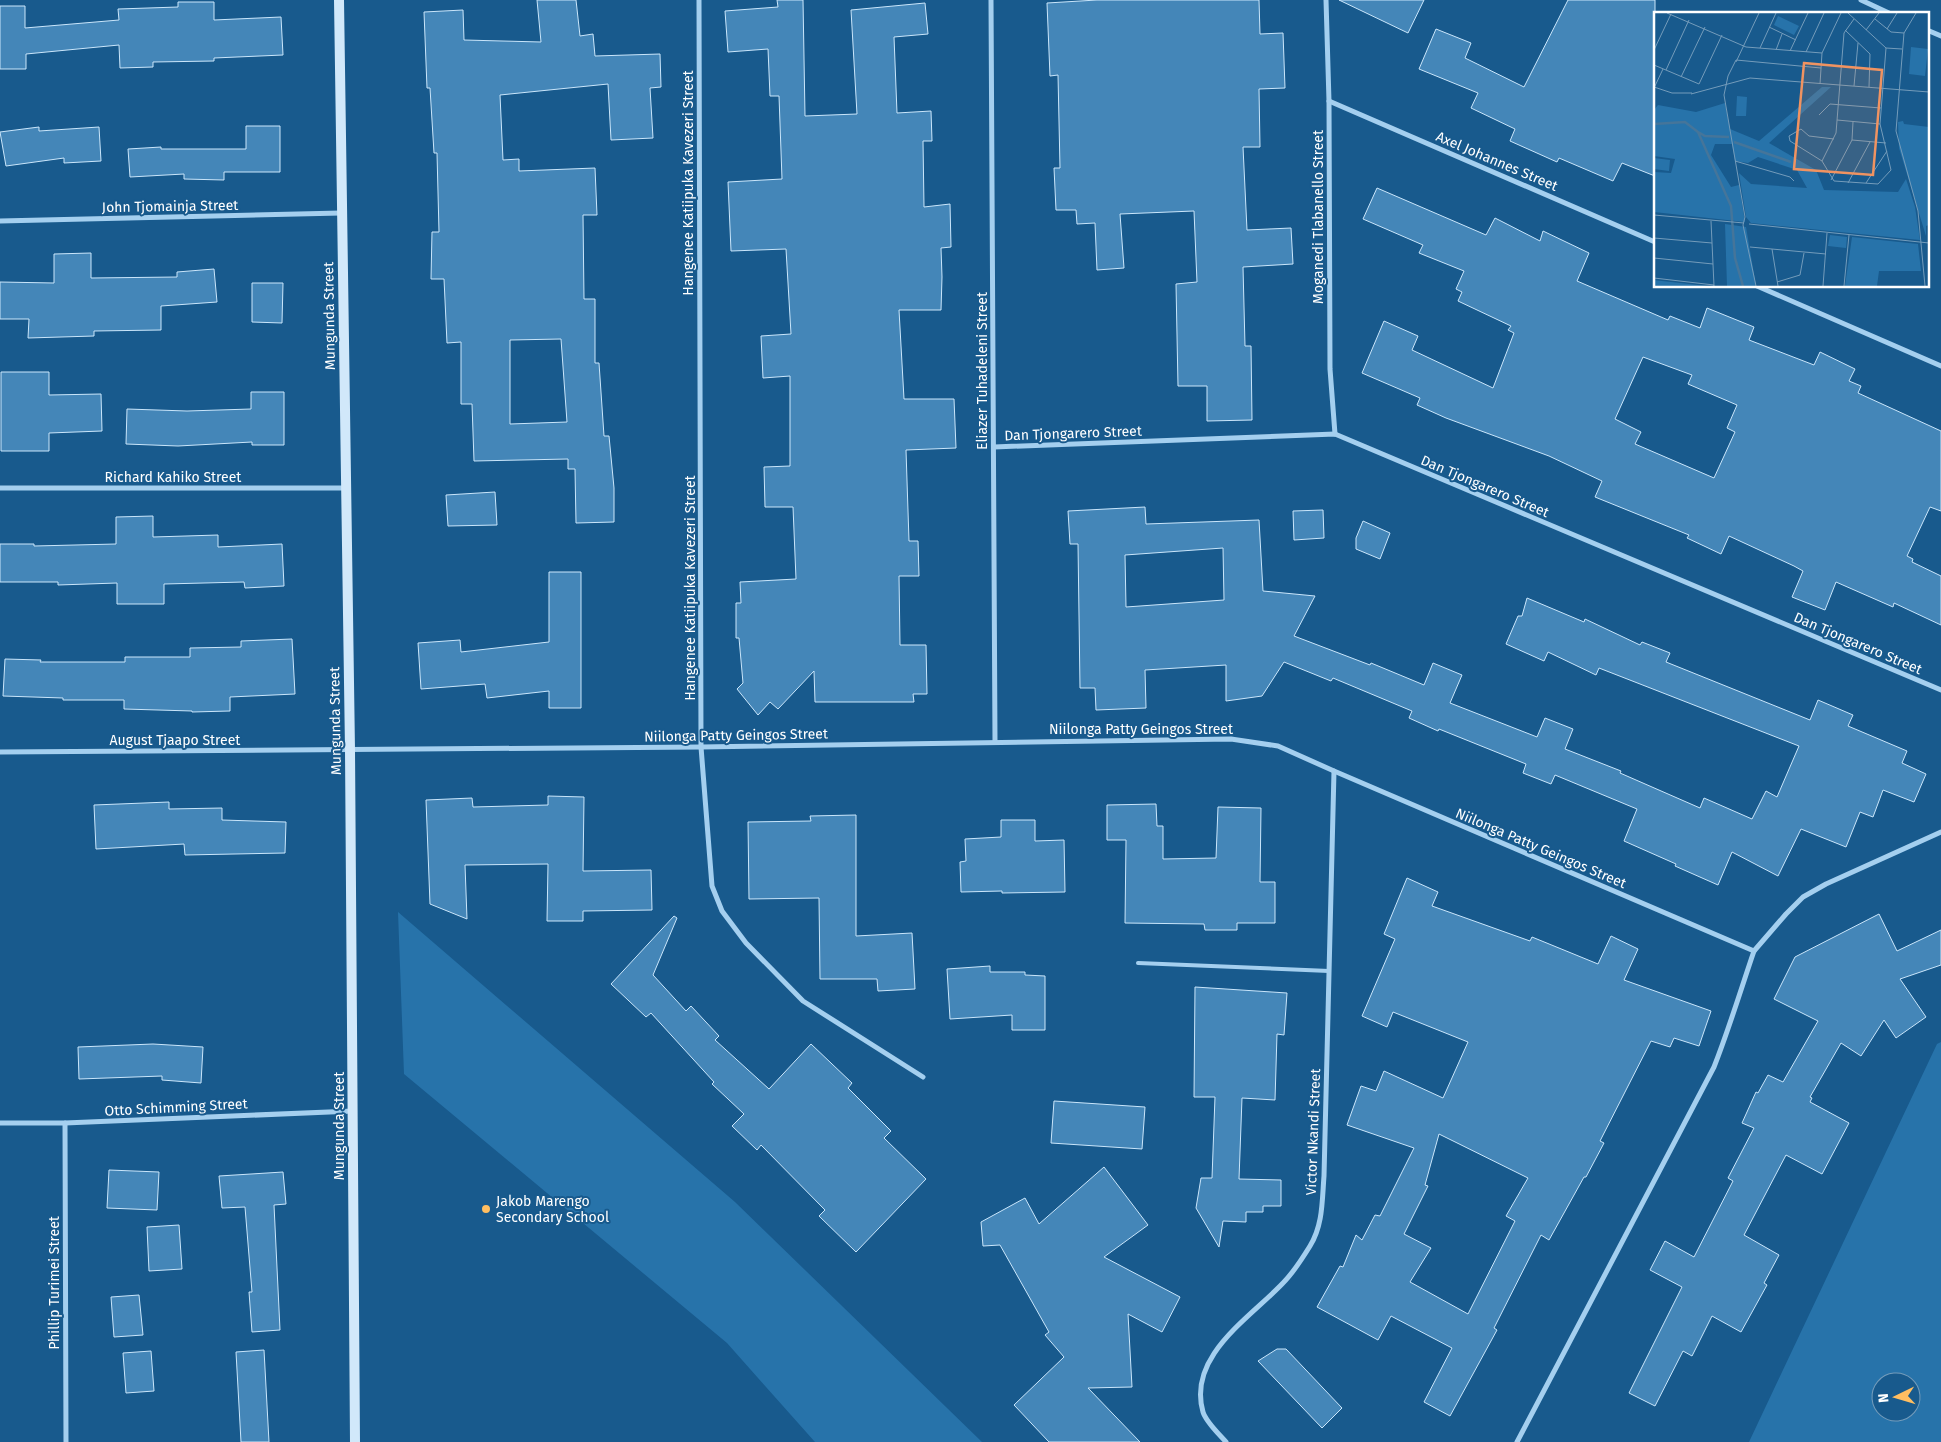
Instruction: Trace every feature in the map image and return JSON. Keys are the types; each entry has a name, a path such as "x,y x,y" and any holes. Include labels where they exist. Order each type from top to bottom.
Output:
{"street":[{"name":"Mungunda Street","path":"339,0 350,750 355,1442"},
{"name":"Hangenee Katiipuka Kavezeri Street","path":"699,0 701,747 712,886 722,911 746,943 803,1002 923,1077"},
{"name":"Eliazer Tuhadeleni Street","path":"991,0 995,741"},
{"name":"Moganedi Tlabanello Street","path":"1326,0 1329,100 1330,369 1335,434"},
{"path":"1861,0 1888,12"},
{"path":"1928,30 1941,36"},
{"name":"Axel Johannes Street","path":"1329,100 1654,242"},
{"name":"John Tjomainja Street","path":"0,221 341,213"},
{"path":"1762,288 1941,366"},
{"name":"Dan Tjongarero Street","path":"994,447 1335,434 1941,690"},
{"name":"Richard Kahiko Street","path":"0,488 345,488"},
{"name":"Niilonga Patty Geingos Street","path":"350,750 1231,739 1278,746 1334,772 1754,950"},
{"name":"August Tjaapo Street","path":"0,752 350,750"},
{"name":"Victor Nkandi Street","path":"1226,1442 1204,1414 1200,1392 1203,1373 1216,1348 1284,1282 1310,1246 1321,1220 1324,1176 1334,772"},
{"path":"1517,1442 1714,1067 1754,950 1803,897 1826,884 1941,832"},
{"name":"Otto Schimming Street","path":"0,1123 65,1123 353,1110"},
{"name":"Phillip Turimei Street","path":"65,1123 66,1442"}],"lane":[{"path":"1138,963 1329,971"}],"shaded area":[{"path":"398,912 735,1202 982,1442 815,1442 727,1343 404,1074"},
{"path":"1941,1042 1941,1442 1749,1442 1937,1044"}],"building":[{"path":"537,0 576,0 580,36 593,34 595,56 660,54 661,87 650,88 653,138 611,140 608,84 500,95 503,160 519,159 519,171 595,168 597,215 583,215 584,299 595,299 595,363 599,363 604,436 609,436 614,488 614,522 576,523 575,469 568,469 568,459 474,461 472,404 461,404 461,342 447,343 444,279 431,279 432,232 439,232 437,153 434,153 430,88 427,88 424,12 463,10 464,40 541,42","holes":["561,339 567,422 510,424 510,340"]},
{"path":"777,0 803,0 805,116 857,114 851,10 925,3 928,34 894,37 897,113 931,111 932,141 923,141 924,207 950,204 951,247 941,248 941,310 899,310 904,399 954,399 956,448 906,450 909,541 918,541 919,576 899,576 900,645 926,645 927,694 913,694 914,702 815,702 814,671 778,709 770,702 758,715 737,689 743,683 739,638 736,638 736,603 741,603 740,582 796,579 793,507 765,507 764,467 790,466 790,376 763,378 761,336 791,334 786,249 731,251 728,182 782,179 779,96 770,96 768,49 728,52 725,11 778,7"},
{"path":"1097,0 1259,0 1260,34 1283,33 1285,88 1259,89 1260,147 1243,147 1247,230 1291,228 1293,264 1243,267 1245,346 1251,346 1252,420 1207,421 1207,386 1178,386 1176,284 1197,282 1194,211 1120,214 1124,268 1097,270 1095,223 1077,224 1076,210 1056,210 1054,168 1060,168 1058,75 1050,76 1047,3"},
{"path":"1339,0 1424,0 1408,33"},
{"path":"1568,0 1655,0 1654,176 1622,163 1613,181 1559,158 1557,162 1510,141 1515,129 1471,108 1478,93 1419,69 1436,29 1471,43 1465,58 1524,87"},
{"path":"178,2 214,2 214,20 281,17 283,55 214,58 214,61 153,62 153,67 120,68 119,45 26,54 26,69 0,69 0,6 25,6 25,28 119,20 118,9 178,7"},
{"path":"246,126 280,126 280,172 224,172 224,180 184,179 184,174 130,177 128,149 161,147 161,149 246,149"},
{"path":"39,127 39,131 99,127 101,161 64,163 64,158 6,166 0,132"},
{"path":"1377,188 1486,235 1495,218 1540,241 1543,231 1589,253 1577,281 1668,320 1670,316 1700,328 1707,308 1754,327 1749,340 1814,365 1820,352 1855,369 1849,381 1861,386 1858,393 1941,431 1941,511 1930,507 1907,556 1913,559 1912,562 1941,576 1941,625 1894,603 1893,607 1836,582 1825,610 1792,597 1803,571 1794,566 1729,536 1721,554 1687,538 1689,535 1595,497 1602,481 1549,456 1446,418 1417,405 1420,398 1362,373 1384,321 1418,336 1412,350 1493,388 1514,333 1508,330 1511,326 1458,301 1462,292 1456,289 1464,271 1419,253 1423,245 1363,219","holes":["1643,357 1692,375 1688,384 1737,405 1727,428 1735,432 1714,478 1635,444 1641,432 1615,419"]},
{"path":"91,253 91,278 177,277 177,272 214,269 217,302 161,306 161,330 94,331 94,336 28,338 29,319 0,319 0,282 54,283 54,254"},
{"path":"252,283 283,283 282,323 252,322"},
{"path":"1,372 49,372 49,395 101,394 102,431 49,433 49,451 1,451"},
{"path":"251,392 284,392 284,445 252,445 252,442 178,446 126,444 127,409 187,411 251,409"},
{"path":"495,492 497,525 448,526 446,495"},
{"path":"1145,507 1146,524 1259,520 1263,591 1315,596 1294,636 1370,665 1371,663 1424,685 1433,663 1462,675 1450,703 1537,737 1545,718 1573,729 1565,749 1621,771 1620,773 1700,808 1704,798 1752,819 1766,791 1777,797 1799,746 1599,668 1596,675 1548,652 1544,661 1506,644 1518,616 1522,616 1527,598 1584,622 1585,619 1640,645 1642,642 1670,653 1666,662 1810,720 1818,700 1853,715 1848,726 1907,751 1902,763 1926,774 1914,802 1883,790 1873,817 1860,812 1846,847 1801,829 1778,876 1732,852 1718,885 1624,841 1637,809 1555,775 1551,784 1523,773 1526,764 1409,718 1412,711 1333,678 1331,681 1284,662 1262,696 1226,701 1226,665 1145,670 1146,708 1096,710 1095,688 1080,688 1078,544 1070,544 1068,511","holes":["1223,548 1224,600 1126,607 1125,555"]},
{"path":"1323,510 1324,538 1294,540 1293,511"},
{"path":"153,516 153,537 218,535 218,547 282,544 284,586 245,588 244,582 164,584 164,604 117,604 117,583 58,585 58,582 0,582 0,544 34,544 34,546 116,544 116,517"},
{"path":"1363,521 1390,533 1380,559 1356,549 1356,538"},
{"path":"549,572 581,572 581,708 549,708 549,691 487,698 485,684 421,689 418,643 460,640 461,652 549,642"},
{"path":"292,639 295,694 230,697 230,711 192,712 124,709 124,700 63,700 63,698 3,696 5,659 41,660 40,662 125,662 125,657 190,657 190,648 241,647 241,641"},
{"path":"548,796 584,797 583,871 651,870 652,910 583,911 583,921 547,921 548,864 465,865 467,919 430,904 426,800 472,798 473,807 548,805"},
{"path":"169,802 169,809 222,808 222,820 286,822 285,853 185,855 184,844 96,849 94,805"},
{"path":"1156,804 1157,826 1163,826 1163,859 1216,858 1218,807 1261,808 1260,882 1275,882 1275,923 1237,923 1237,930 1205,930 1204,924 1125,923 1126,840 1107,840 1107,805"},
{"path":"856,815 856,936 912,933 915,989 878,991 877,979 820,979 819,898 749,899 748,822 811,821 810,816"},
{"path":"1001,820 1035,820 1035,841 1064,840 1065,892 961,892 960,862 966,861 965,839 1001,837"},
{"path":"1407,878 1438,892 1432,906 1530,941 1532,937 1598,964 1611,936 1638,949 1624,980 1711,1011 1699,1046 1674,1038 1670,1047 1651,1041 1600,1141 1604,1143 1586,1177 1584,1177 1549,1240 1541,1235 1494,1328 1497,1330 1450,1416 1424,1402 1452,1348 1391,1316 1378,1340 1317,1307 1340,1266 1343,1267 1356,1235 1362,1240 1375,1215 1380,1216 1414,1148 1347,1125 1361,1086 1376,1091 1384,1071 1443,1098 1468,1042 1393,1012 1387,1027 1362,1016 1395,939 1384,934","holes":["1439,1134 1528,1178 1506,1216 1515,1221 1468,1314 1410,1282 1431,1248 1404,1234 1428,1186 1425,1185"]},
{"path":"1879,914 1897,951 1941,930 1941,965 1900,979 1926,1017 1896,1038 1884,1020 1861,1056 1841,1043 1810,1097 1812,1098 1810,1102 1849,1123 1822,1174 1786,1155 1744,1235 1779,1255 1764,1283 1767,1285 1741,1332 1712,1316 1692,1356 1683,1351 1655,1406 1629,1393 1682,1287 1650,1270 1665,1241 1694,1257 1733,1181 1728,1178 1754,1128 1742,1123 1756,1092 1758,1093 1768,1075 1783,1082 1818,1021 1774,999 1795,957"},
{"path":"674,916 677,918 653,975 686,1011 691,1006 719,1036 715,1040 769,1089 811,1044 852,1083 848,1088 891,1131 884,1138 926,1179 856,1252 819,1216 825,1210 761,1145 757,1150 732,1126 744,1114 712,1084 714,1082 651,1013 646,1017 611,984"},
{"path":"990,966 990,972 1025,972 1025,975 1045,976 1045,1030 1012,1030 1012,1015 950,1019 947,969"},
{"path":"1195,987 1287,993 1284,1035 1277,1034 1275,1100 1242,1098 1239,1179 1281,1180 1281,1206 1263,1206 1263,1212 1246,1212 1246,1222 1223,1221 1219,1247 1196,1208 1201,1178 1212,1178 1215,1097 1194,1097"},
{"path":"153,1044 203,1047 201,1083 162,1080 162,1076 79,1079 78,1047"},
{"path":"1054,1101 1145,1107 1142,1149 1051,1143"},
{"path":"1104,1167 1148,1225 1104,1257 1180,1297 1162,1332 1128,1314 1132,1387 1088,1388 1140,1442 1049,1442 1014,1405 1064,1357 1045,1335 1049,1332 1000,1245 983,1246 981,1222 1025,1198 1039,1224"},
{"path":"109,1170 159,1172 157,1210 107,1208"},
{"path":"283,1172 286,1204 274,1205 280,1330 252,1332 249,1292 252,1292 245,1207 222,1208 219,1176"},
{"path":"179,1225 182,1269 149,1271 147,1227"},
{"path":"139,1295 143,1335 114,1337 111,1297"},
{"path":"1277,1349 1286,1349 1342,1408 1322,1428 1258,1361"},
{"path":"264,1350 269,1442 241,1442 236,1352"},
{"path":"151,1351 154,1391 126,1393 123,1353"}],"place":[{"name":"Jakob Marengo Secondary School","path":"486,1209"}]}
